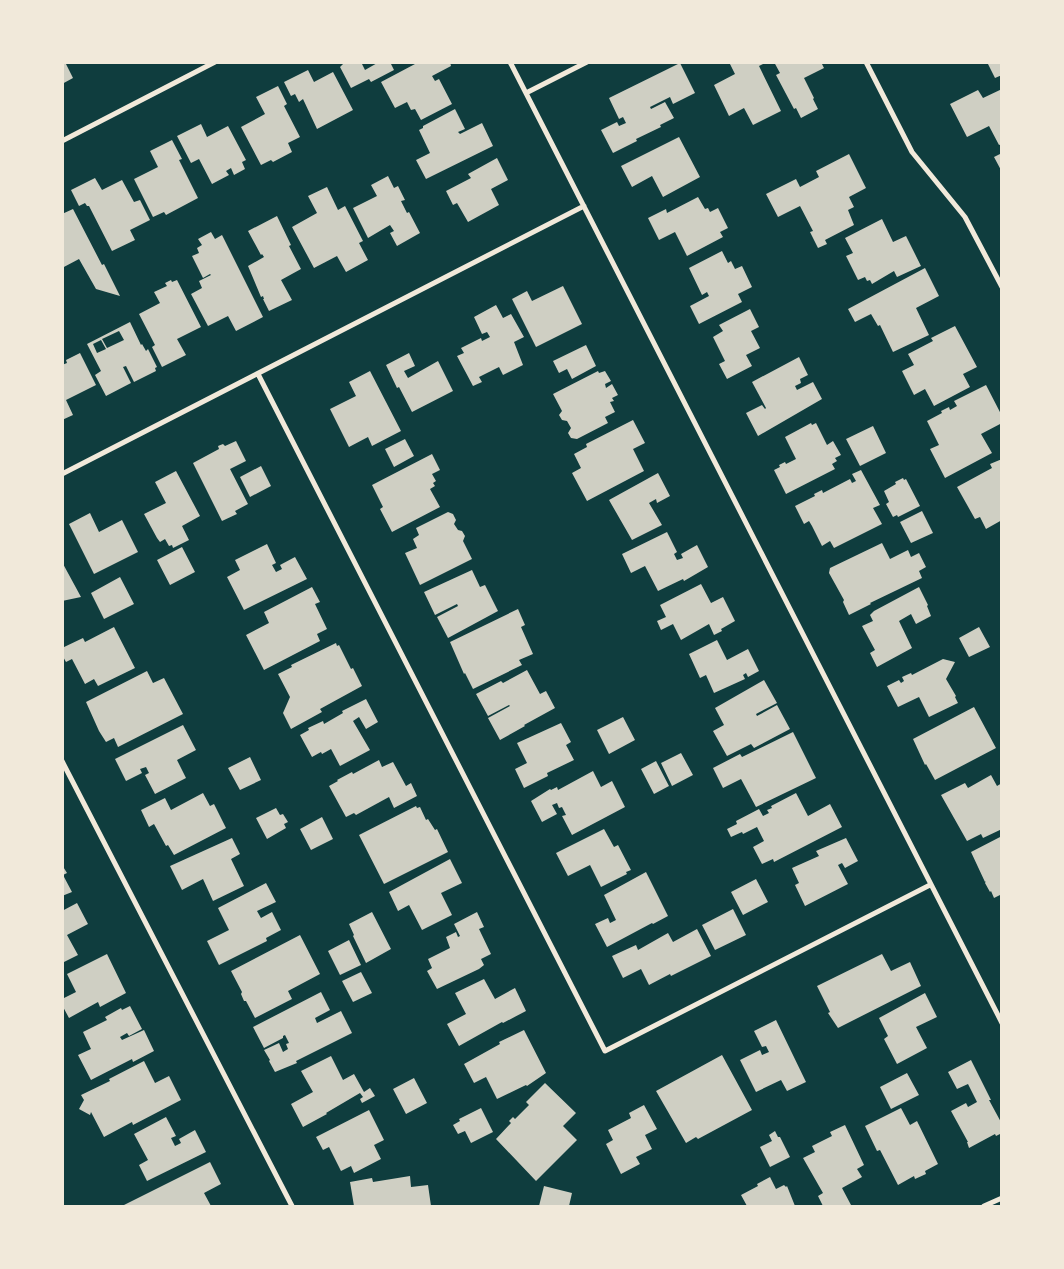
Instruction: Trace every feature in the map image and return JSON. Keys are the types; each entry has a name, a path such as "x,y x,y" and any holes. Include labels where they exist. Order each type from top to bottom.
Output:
{"street":[{"path":"62,141 215,62"},
{"path":"510,62 930,885 1002,1022"},
{"path":"526,93 587,62"},
{"path":"866,62 912,152 962,213 1002,288"},
{"path":"62,474 584,206"},
{"path":"258,374 605,1051 930,885"},
{"path":"62,760 292,1206"},
{"path":"984,1206 1002,1198"}],"building":[{"path":"62,62 65,62 73,78 62,84"},
{"path":"345,62 361,62 365,70 379,62 390,62 394,70 371,82 369,79 351,88 340,67"},
{"path":"414,62 450,62 451,66 432,76 435,81 439,79 452,104 421,120 415,109 411,110 407,102 395,108 381,82 415,64"},
{"path":"729,62 762,62 763,64 759,66 781,111 753,125 744,108 729,116 714,85 735,74"},
{"path":"774,62 821,62 824,68 804,78 818,109 801,118 796,108 794,109 776,75 780,73"},
{"path":"987,62 1002,62 1002,75 995,78"},
{"path":"680,63 695,93 673,104 670,97 650,107 651,109 665,102 674,118 660,125 661,127 636,139 637,141 613,153 601,130 617,122 619,126 626,123 623,117 619,119 609,98"},
{"path":"308,70 314,82 333,72 353,110 317,129 303,99 299,102 295,94 291,96 284,82"},
{"path":"278,86 287,104 284,106 300,137 288,143 292,152 273,162 271,160 261,165 241,127 265,114 256,97"},
{"path":"1002,89 1002,144 999,145 989,126 967,137 950,104 978,90 983,98"},
{"path":"455,109 465,129 458,132 460,134 482,123 493,146 426,179 416,160 430,153 419,130"},
{"path":"201,124 207,137 228,126 246,160 242,162 245,169 234,175 231,168 226,171 229,175 212,184 199,159 191,163 177,136"},
{"path":"679,137 700,177 663,197 652,176 632,187 621,166"},
{"path":"172,140 182,159 179,160 198,198 166,215 164,212 153,217 134,179 158,167 150,151"},
{"path":"1002,153 1002,172 994,157"},
{"path":"849,154 866,188 849,197 854,207 848,210 854,225 825,240 827,244 818,248 810,232 813,231 800,206 778,217 766,194 796,179 800,187 819,177 816,171"},
{"path":"497,158 508,180 491,189 499,205 468,222 457,203 453,205 446,191 471,178 468,174"},
{"path":"388,176 394,188 398,186 405,200 401,201 420,233 397,246 390,233 394,231 390,225 368,238 353,208 377,196 371,185"},
{"path":"95,178 102,190 122,180 134,202 140,200 150,220 130,230 135,240 112,251 89,206 85,203 79,206 71,190"},
{"path":"327,187 338,210 345,206 363,241 359,243 368,260 346,272 337,256 314,268 292,227 317,213 308,196"},
{"path":"698,197 705,209 708,208 710,212 718,208 728,228 720,232 723,237 687,256 675,232 659,240 648,218 666,209 667,213"},
{"path":"73,209 120,296 96,289 79,259 62,268 62,214"},
{"path":"277,216 301,269 281,280 292,300 269,311 248,266 264,257 261,255 248,231"},
{"path":"882,219 893,242 906,236 921,266 897,277 894,271 872,284 865,277 858,280 846,256 853,253 845,238"},
{"path":"211,232 215,239 222,235 263,317 236,331 228,316 208,326 191,294 202,288 199,281 211,275 203,278 192,256 199,253 197,248 202,245 198,239"},
{"path":"722,251 728,263 731,261 735,269 742,266 752,287 738,294 742,302 699,324 690,306 709,296 707,292 702,295 689,268"},
{"path":"925,268 939,296 916,308 929,335 893,352 880,325 878,326 871,314 855,322 848,309"},
{"path":"171,280 172,282 177,280 201,327 177,339 186,355 162,367 152,347 155,345 139,314 160,303 154,292 167,286 165,283"},
{"path":"563,286 582,324 536,347 512,299 527,291 532,301"},
{"path":"496,305 503,318 511,314 524,337 514,342 523,365 503,375 499,367 479,377 482,382 473,386 457,356 464,353 461,348 481,338 482,341 490,337 487,332 482,334 474,317"},
{"path":"750,309 759,327 751,331 760,348 746,355 752,366 727,379 719,364 725,361 713,337 723,331 719,325"},
{"path":"130,322 141,345 146,351 148,349 157,367 155,368 156,371 134,382 126,366 123,367 131,383 106,396 95,375 101,371 87,344","holes":["119,331 124,340 107,348 102,339","101,340 106,349 97,353 93,344"]},
{"path":"955,326 977,367 963,374 970,387 934,406 925,389 914,395 902,371 914,365 908,354 933,341 931,338"},
{"path":"586,345 596,366 572,379 567,369 559,373 553,361"},
{"path":"80,353 96,385 66,400 73,415 62,420 62,365 67,363 66,360"},
{"path":"409,353 415,366 404,371 408,378 438,361 453,391 412,412 399,387 397,388 386,365"},
{"path":"799,357 808,375 800,379 801,383 795,386 797,390 813,382 822,399 758,436 746,413 762,405 766,408 752,382"},
{"path":"370,371 401,431 372,446 368,437 349,447 330,409 356,396 349,382"},
{"path":"598,371 599,373 605,371 611,381 605,384 606,388 612,384 618,395 612,398 614,401 610,402 615,412 605,417 608,423 577,439 571,438 568,433 571,428 567,421 562,420 559,415 562,411 553,394"},
{"path":"986,385 1002,416 1002,423 981,434 992,453 945,478 930,449 939,445 927,421 949,407 950,410 957,406 954,401"},
{"path":"633,420 645,443 633,449 644,471 587,501 572,473 581,468 574,454 587,447 586,444"},
{"path":"811,423 812,425 816,423 827,445 833,441 841,455 835,458 837,461 832,464 835,469 786,494 774,470 785,462 786,464 796,459 785,437"},
{"path":"873,426 886,453 860,466 846,439"},
{"path":"405,439 414,456 394,467 385,449"},
{"path":"236,441 246,461 230,469 248,504 235,511 237,514 222,521 193,463 219,449 218,446 223,444 225,446"},
{"path":"432,454 440,470 432,474 436,481 433,483 435,486 430,489 440,507 392,532 380,509 383,507 372,485"},
{"path":"1002,459 1002,520 986,529 980,517 975,519 957,487 992,468 990,464"},
{"path":"261,466 271,486 250,497 240,477"},
{"path":"861,470 880,505 873,508 882,524 834,548 830,541 822,546 809,521 804,524 795,506 815,496 814,494 822,490 823,493 850,479 852,483 856,481 852,474"},
{"path":"176,471 200,516 182,526 189,540 173,548 172,545 169,546 165,539 160,542 144,514 166,503 155,482"},
{"path":"658,473 670,496 657,503 656,499 649,503 662,525 632,540 609,500"},
{"path":"903,478 904,480 906,479 920,506 898,517 897,515 893,517 886,504 889,502 884,491"},
{"path":"922,511 933,533 911,543 900,522"},
{"path":"448,512 453,514 456,520 454,524 465,536 463,541 472,559 420,585 405,553 417,548 413,539 419,535 416,528"},
{"path":"90,513 99,532 122,520 138,552 94,574 69,524"},
{"path":"667,532 677,552 674,554 677,560 683,558 681,554 697,545 708,567 684,581 683,579 658,591 645,566 631,573 622,554"},
{"path":"882,543 890,559 908,550 911,557 919,553 926,567 919,571 922,578 849,615 843,602 844,600 829,573 830,568"},
{"path":"267,544 276,563 272,565 276,572 282,569 280,565 295,557 307,579 244,610 227,577 240,570 235,560"},
{"path":"182,547 195,572 170,585 157,560"},
{"path":"62,562 81,597 62,601"},
{"path":"472,570 480,587 485,585 498,611 448,638 437,617 458,606 457,604 435,615 424,592"},
{"path":"120,577 134,604 104,619 91,593"},
{"path":"701,584 711,603 723,597 735,621 714,635 709,624 681,640 673,624 661,630 657,621 666,617 660,605"},
{"path":"312,587 320,602 315,604 327,629 317,634 320,641 264,670 246,635 269,623 264,612"},
{"path":"919,587 931,616 916,624 911,614 899,621 912,648 877,667 870,653 875,650 862,626 873,621 870,615 874,611"},
{"path":"518,609 525,625 521,627 533,654 519,660 522,665 473,689 450,642"},
{"path":"114,627 135,668 98,686 94,679 85,684 72,659 66,662 62,655 62,648 83,638 85,642"},
{"path":"979,627 990,647 969,657 959,638"},
{"path":"717,640 727,660 748,649 759,671 748,677 746,673 743,675 745,679 714,693 706,675 700,678 689,654"},
{"path":"336,643 337,646 339,645 351,669 353,668 362,686 320,709 322,712 291,729 283,713 290,697 278,674 292,667 291,665"},
{"path":"943,659 955,662 946,679 958,703 929,717 919,697 898,707 887,686 899,680 901,683 904,681 902,677 911,673 912,675"},
{"path":"527,670 540,694 546,691 555,708 500,740 488,718 510,706 488,716 476,694 501,681 503,683"},
{"path":"147,671 153,683 164,678 183,714 118,747 114,738 106,742 86,702"},
{"path":"764,680 777,703 756,714 757,716 777,705 790,729 754,748 751,744 727,756 713,731 724,725 715,708"},
{"path":"366,699 378,722 366,729 359,717 353,721 370,750 340,766 331,749 312,757 300,735 309,730 308,728 323,721 324,724 343,713 342,711"},
{"path":"974,707 996,748 935,780 925,765 913,739"},
{"path":"623,717 635,740 609,754 597,730"},
{"path":"561,723 571,742 566,745 574,760 547,773 548,776 524,788 515,769 527,763 517,743"},
{"path":"183,725 196,750 177,760 186,778 155,794 145,775 149,773 146,767 140,769 142,773 126,781 115,759"},
{"path":"793,732 816,778 756,807 741,779 723,788 713,768 740,754 742,757"},
{"path":"681,753 693,775 672,786 661,763"},
{"path":"250,757 261,780 240,790 228,768"},
{"path":"379,760 382,767 393,762 406,786 411,783 417,796 394,808 389,797 356,815 354,813 346,817 329,786 352,772 353,774"},
{"path":"656,761 669,786 654,794 641,769"},
{"path":"593,771 601,787 612,781 625,807 572,835 562,816 566,815 562,807 559,808 557,803 552,805 557,814 542,822 531,801 550,789 557,787 558,790"},
{"path":"991,775 997,786 1002,783 1002,829 983,838 981,834 967,841 941,795 965,783 968,788"},
{"path":"203,793 210,806 214,804 226,828 174,855 168,845 166,846 154,824 149,827 141,810 165,798 171,810"},
{"path":"796,793 808,816 830,804 842,827 774,862 773,859 762,864 753,847 764,841 757,827 743,834 742,832 731,837 727,829 737,824 736,821 759,809 763,816 769,813 767,810 772,808 771,806"},
{"path":"416,806 417,808 420,807 426,820 428,819 435,830 437,829 448,852 384,884 359,835"},
{"path":"276,808 280,815 283,814 288,822 284,824 286,828 267,839 256,818"},
{"path":"322,817 333,839 311,850 300,829"},
{"path":"604,829 614,847 618,845 631,870 626,872 627,874 601,887 590,865 568,876 556,853"},
{"path":"1002,836 1002,894 994,898 971,852"},
{"path":"232,838 240,854 231,859 244,886 213,901 203,879 182,890 170,866"},
{"path":"846,838 858,861 845,868 842,863 838,865 848,884 805,906 795,885 799,883 792,868 819,856 816,851"},
{"path":"450,859 462,883 441,893 452,915 422,930 409,905 398,911 389,892"},
{"path":"62,865 67,873 63,875 72,892 62,896"},
{"path":"646,872 668,916 607,947 595,924 608,918 610,923 616,920 604,895"},
{"path":"756,879 768,902 743,915 731,892"},
{"path":"266,883 276,902 257,911 261,918 272,912 281,930 266,938 267,941 219,965 207,941 229,930 218,908"},
{"path":"77,903 88,924 67,935 78,955 62,963 62,911"},
{"path":"733,909 746,935 715,950 702,925"},
{"path":"372,912 391,949 366,963 349,924"},
{"path":"477,912 484,927 479,929 491,954 481,959 484,965 479,969 437,989 427,971 432,968 428,959 450,948 446,937 456,932 458,937 460,936 454,924"},
{"path":"697,929 711,956 649,985 641,969 623,978 612,956 636,945 638,950 668,933 673,942"},
{"path":"300,935 320,974 288,991 292,999 255,1018 246,1001 244,1001 242,992 231,971"},
{"path":"349,940 361,965 340,975 328,951"},
{"path":"107,954 126,993 100,1007 98,1002 69,1018 62,1005 62,999 76,992 67,974"},
{"path":"882,954 891,971 910,962 921,986 838,1028 828,1013 830,1012 817,986"},
{"path":"361,972 372,993 353,1002 342,981"},
{"path":"484,979 495,999 515,988 526,1011 459,1046 447,1024 466,1014 455,993"},
{"path":"321,992 330,1010 315,1018 317,1023 341,1011 352,1033 296,1061 297,1063 275,1072 264,1050 279,1043 283,1052 288,1049 286,1044 289,1043 285,1035 264,1048 253,1027"},
{"path":"925,993 937,1017 916,1027 927,1048 897,1064 884,1039 888,1036 879,1018"},
{"path":"130,1006 142,1029 129,1036 127,1033 120,1037 122,1040 144,1030 154,1051 133,1062 132,1059 91,1080 78,1055 91,1049 83,1032 107,1020 105,1017 121,1008 122,1010"},
{"path":"776,1020 806,1082 787,1091 781,1080 756,1092 740,1060 760,1050 762,1055 769,1052 766,1046 762,1047 754,1031"},
{"path":"524,1030 546,1073 527,1086 497,1099 486,1077 474,1083 464,1064 500,1044 499,1042"},
{"path":"722,1055 752,1110 698,1139 696,1137 686,1143 656,1091"},
{"path":"331,1056 343,1080 354,1074 364,1092 370,1088 375,1096 362,1103 360,1099 363,1097 360,1093 303,1127 291,1104 313,1092 301,1071"},
{"path":"971,1060 1002,1124 1002,1133 996,1136 995,1134 969,1148 968,1142 951,1111 966,1103 968,1107 977,1102 968,1084 957,1089 948,1072"},
{"path":"144,1061 155,1083 169,1076 181,1100 133,1125 132,1122 104,1137 91,1112 90,1115 79,1109 84,1100 81,1095"},
{"path":"907,1073 919,1095 891,1109 880,1087"},
{"path":"414,1078 427,1103 406,1114 393,1089"},
{"path":"545,1083 576,1113 563,1126 577,1140 536,1181 496,1139 511,1123 509,1121 513,1117 515,1119 529,1105 526,1102"},
{"path":"644,1105 657,1129 645,1135 652,1149 636,1157 640,1164 621,1174 606,1144 613,1140 608,1130 631,1118 629,1113"},
{"path":"481,1108 493,1132 471,1143 465,1131 458,1134 453,1125 460,1121 459,1119"},
{"path":"901,1108 910,1125 917,1121 938,1164 925,1171 926,1174 915,1179 914,1176 898,1185 880,1150 877,1151 865,1126"},
{"path":"369,1110 384,1140 374,1145 381,1159 354,1173 351,1166 341,1171 329,1147 323,1150 316,1137"},
{"path":"166,1117 176,1136 171,1138 175,1146 181,1143 179,1139 195,1130 206,1152 147,1181 139,1165 148,1160 134,1134"},
{"path":"845,1125 864,1165 857,1169 862,1177 842,1188 851,1205 823,1206 818,1196 823,1193 803,1158 815,1152 812,1146 832,1136 830,1132"},
{"path":"775,1131 790,1157 770,1167 760,1147 772,1141 769,1135"},
{"path":"210,1162 221,1184 204,1193 211,1206 122,1206"},
{"path":"410,1176 411,1187 428,1185 431,1206 354,1206 350,1182 372,1178 373,1182"},
{"path":"770,1177 776,1189 784,1185 787,1186 795,1206 747,1206 741,1195"},
{"path":"544,1186 572,1193 569,1206 539,1206"}]}
